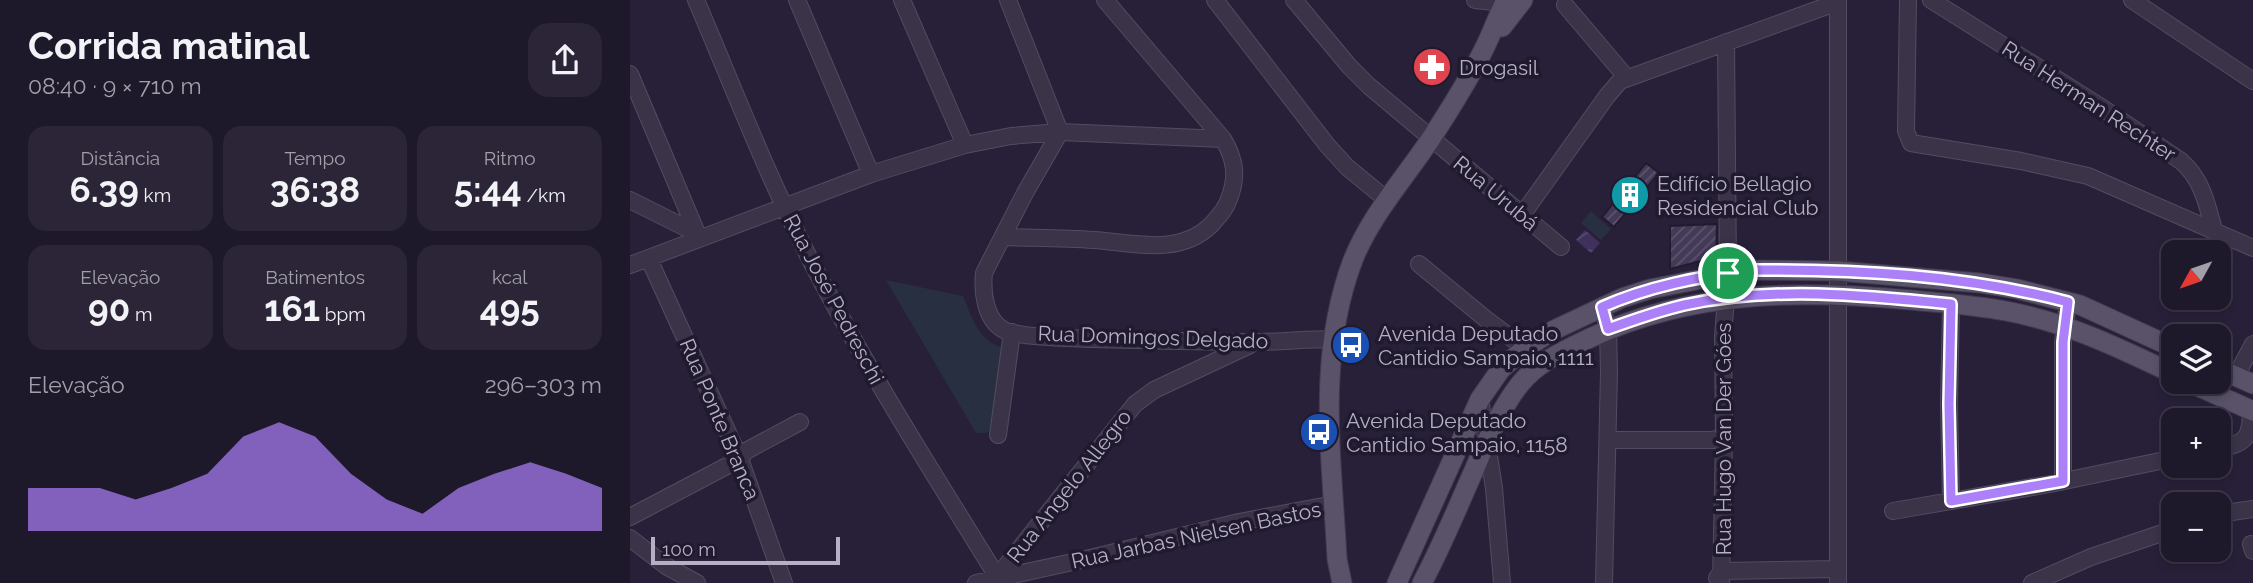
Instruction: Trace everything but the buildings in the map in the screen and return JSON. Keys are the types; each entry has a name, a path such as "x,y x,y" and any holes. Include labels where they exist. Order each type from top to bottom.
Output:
{"main road":[{"path":"1342,583 1336,559 1328,408 1334,339 1344,291 1354,258 1387,200 1431,139 1511,1"},
{"path":"1397,583 1480,399 1501,369 1524,349 1554,330 1602,307 1650,289 1749,270 1838,271 1980,283 2080,305 2161,342"},
{"path":"1422,583 1486,443 1521,384 1544,362 1562,351 1608,329 1665,310 1750,295 1838,295 1951,304 2006,311 2065,326 2161,368"},
{"path":"2215,394 2252,410"},
{"path":"1334,507 1356,583"}],"street":[{"name":"Rua José Pedreschi","path":"696,0 785,208 814,268 863,356 999,580"},
{"path":"797,0 871,174"},
{"path":"902,0 965,145"},
{"path":"1008,0 1060,132"},
{"path":"1003,237 1093,240 1154,246 1178,244 1194,238 1219,216 1228,204 1233,190 1235,164 1223,139 1105,0"},
{"path":"1215,0 1327,145 1347,167 1387,200"},
{"name":"Rua Urubá","path":"1294,0 1349,66 1431,139 1561,247"},
{"path":"1475,0 1511,1"},
{"path":"1908,0 1906,131 1912,143 2021,161 2088,176 2253,248"},
{"name":"Rua Herman Rechter","path":"1931,0 2110,112 2181,161 2198,180 2214,230"},
{"path":"2132,0 2253,82"},
{"path":"1522,215 1613,87 1627,78 1838,1 1838,576 1719,579"},
{"path":"1565,5 1627,78"},
{"name":"Rua Hugo Van Der Góes","path":"1719,579 1724,438 1723,336 1728,273 1727,42"},
{"path":"630,74 698,235"},
{"path":"630,265 649,259 698,235 785,208 871,174 965,145 1010,136 1060,132 1223,139"},
{"name":"Rua Domingos Delgado","path":"1060,132 987,266 982,286 988,311 1004,330 1065,338 1255,342 1334,339"},
{"path":"630,200 698,235"},
{"name":"Rua Ponte Branca","path":"649,259 740,459 784,583"},
{"path":"1419,264 1524,349 1544,362"},
{"path":"2063,481 2065,326 2068,302"},
{"path":"1951,304 1951,501"},
{"path":"1602,307 1608,329 1609,440 1604,583"},
{"path":"998,435 1012,332"},
{"name":"Rua Angelo Allegro","path":"999,580 1135,404 1154,390 1255,342"},
{"path":"2236,376 2253,344"},
{"path":"1480,399 1494,488 1502,583"},
{"path":"2231,446 2246,439 2251,426 2252,410"},
{"path":"630,517 740,459 746,451 800,422"},
{"path":"1609,440 1724,438"},
{"path":"1893,511 2161,461"},
{"name":"Rua Jarbas Nielsen Bastos","path":"976,583 999,580 1239,522 1334,507"},
{"path":"2231,512 2253,509"},
{"path":"2032,583 2091,557 2161,533"},
{"path":"630,538 666,566 697,583"}],"shaded area":[{"path":"1591,211 1611,229 1601,240 1581,223"},
{"path":"886,280 963,296 981,333 993,344 1001,347 995,426 986,433 976,433"}],"water":[{"path":"1585,230 1600,243 1591,253 1576,240"}],"place":[{"name":"Drogasil","path":"1432,67"},
{"name":"Edifício Bellagio Residencial Club","path":"1630,195"},
{"name":"Avenida Deputado Cantidio Sampaio, 1111","path":"1351,345"},
{"name":"Avenida Deputado Cantidio Sampaio, 1158","path":"1319,432"}],"route":[{"path":"1749,270 1838,271 1921,277 2017,289 2068,302 2063,342 2063,481 1951,501 1951,304 1872,296 1750,295 1685,304 1608,329 1602,307 1650,289 1728,273 1749,270"}]}
